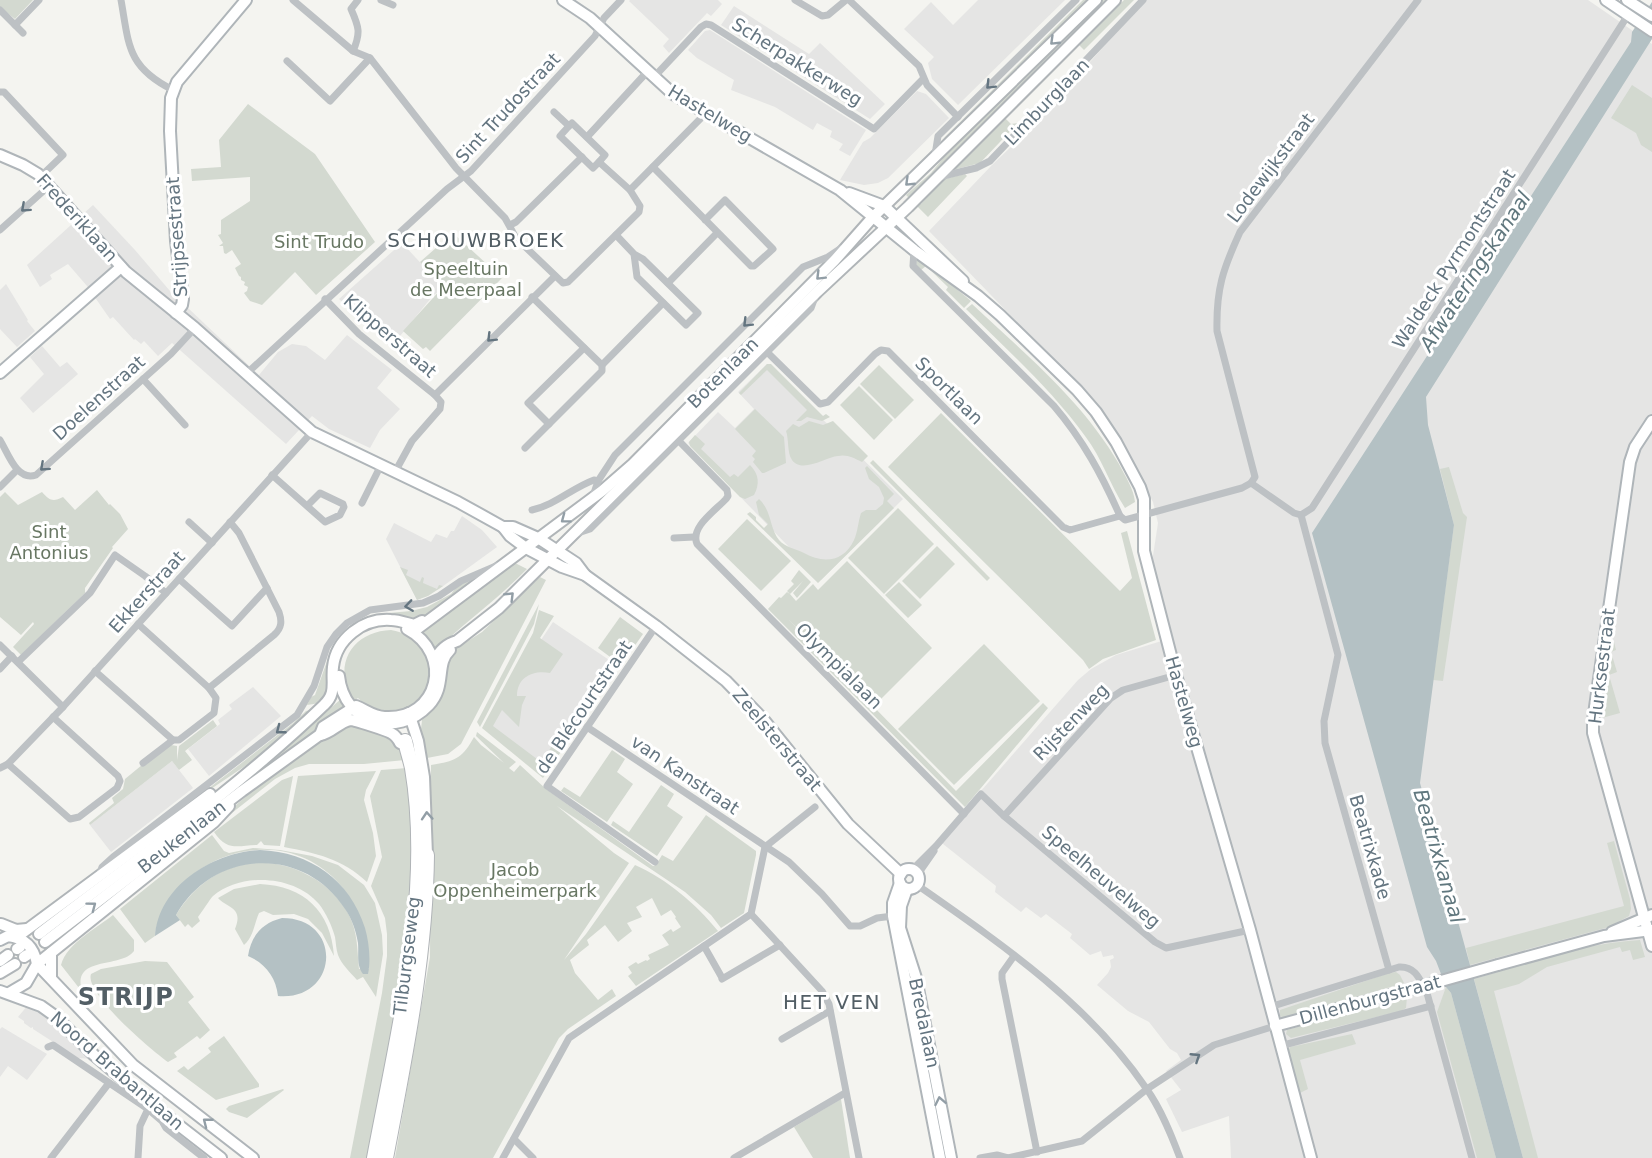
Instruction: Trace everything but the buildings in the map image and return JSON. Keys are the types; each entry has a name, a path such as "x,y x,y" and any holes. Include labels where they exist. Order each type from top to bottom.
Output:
{"highway":[{"name":"Tilburgseweg","path":"374,1158 414,929 417,832 412,770 400,739"},
{"name":"Tilburgseweg","path":"386,1158 421,958 427,855"}],"street":[{"path":"15,25 39,0"},
{"path":"121,0 129,47 134,58 145,72 173,90 177,82 246,0"},
{"path":"293,0 353,51 370,58 465,177 505,218 516,238 562,283 568,282 639,212 640,206 630,190 599,162"},
{"path":"353,51 359,38 358,26 351,9 358,0"},
{"path":"381,0 393,5"},
{"name":"Hastelweg","path":"563,0 600,27 673,94 840,190 884,206 1077,390 1096,412 1116,442 1144,499 1144,551 1176,675 1250,930 1311,1158"},
{"name":"Sint Trudostraat","path":"246,374 447,189 465,177 596,36 604,18 621,0"},
{"path":"795,0 818,15 824,16 847,0 919,66 923,79 958,117"},
{"name":"Limburglaan","path":"935,157 938,136 1076,0"},
{"name":"Limburglaan","path":"873,217 1096,0"},
{"name":"Limburglaan","path":"886,228 1115,0"},
{"name":"Limburglaan","path":"935,178 976,168 990,161 1143,0"},
{"name":"Lodewijkstraat","path":"1251,483 1255,477 1218,331 1216,306 1223,271 1240,232 1418,0"},
{"path":"1606,0 1652,31"},
{"path":"1629,1 1648,13"},
{"path":"0,10 23,33"},
{"name":"Waldeck Pyrmontstraat","path":"1301,515 1312,508 1632,18"},
{"name":"Scherpakkerweg","path":"651,74 701,27 708,24 874,129 923,79"},
{"path":"287,61 330,101 370,58"},
{"path":"587,137 651,74"},
{"name":"Strijpsestraat","path":"173,90 170,131 176,240 183,299 176,313 312,432 503,526 513,527 538,538 557,550"},
{"path":"0,92 4,92 63,155 40,177"},
{"path":"554,112 569,126"},
{"path":"630,190 706,114"},
{"path":"572,123 587,137 606,155 593,168 560,136 572,123"},
{"name":"Frederiklaan","path":"0,155 31,169 40,177 121,267 176,313"},
{"path":"510,225 516,222 582,157"},
{"path":"653,167 705,220 751,266 754,266 773,249 725,200 705,220"},
{"path":"0,230 49,186"},
{"name":"Hastelweg","path":"840,190 914,250 978,296"},
{"name":"Botenlaan","path":"526,548 592,499 633,464 835,260 873,217"},
{"name":"Botenlaan","path":"548,559 817,292 886,228"},
{"path":"668,283 717,232"},
{"path":"616,235 698,313 686,326 637,277 634,254"},
{"name":"Botenlaan","path":"592,499 598,481 615,455 803,267 828,257 850,242"},
{"path":"914,250 913,266 1054,406 1069,424 1102,475 1122,518"},
{"path":"0,373 121,267"},
{"path":"395,472 412,441 440,409 441,402 435,395 555,276"},
{"name":"Botenlaan","path":"572,534 590,529 811,308 817,292"},
{"path":"532,297 602,365"},
{"name":"Klipperstraat","path":"325,299 359,334 435,395"},
{"path":"525,448 602,371 602,365 663,303"},
{"name":"Doelenstraat","path":"17,470 26,476 36,475 171,354 195,328"},
{"path":"549,424 528,403 584,348"},
{"name":"Sportlaan","path":"767,352 820,404 828,402 880,350 888,351 1063,527 1070,530 1145,515 1242,488 1251,483"},
{"path":"143,379 185,425"},
{"name":"Hurksestraat","path":"1652,422 1635,447 1630,462 1593,721 1593,733 1648,916 1652,946"},
{"name":"Ekkerstraat","path":"0,768 8,764 63,707 312,432"},
{"path":"0,440 17,470 0,487"},
{"path":"674,538 694,537 696,530 726,499 727,490 678,440"},
{"path":"362,503 381,465"},
{"path":"272,475 325,522 340,515 344,507 343,504 320,493 307,506"},
{"path":"532,510 549,505 577,486 594,480 598,481"},
{"path":"1251,483 1294,513 1301,515"},
{"name":"Beatrixkade","path":"1301,515 1338,655 1324,721 1325,743 1389,970"},
{"path":"189,522 212,543"},
{"path":"209,688 280,629 280,615 239,533 230,522"},
{"name":"Strijpsestraat","path":"503,526 510,536 526,548 548,559"},
{"name":"Olympialaan","path":"694,537 697,544 964,814"},
{"name":"Beukenlaan","path":"352,713 343,717 242,790 42,938 230,786 324,705 333,693 332,670 336,656 342,643 353,632 375,621 395,620 414,625 435,614 526,548"},
{"name":"Zeelsterstraat","path":"557,550 576,563 585,575"},
{"path":"18,662 90,593 115,555 165,593"},
{"path":"439,660 457,641 499,608 548,559"},
{"name":"Zeelsterstraat","path":"548,559 585,575 656,626 726,681 748,702 848,824 909,879 1046,980 1084,1014 1119,1052 1147,1089 1170,1132 1180,1158"},
{"name":"Beukenlaan","path":"98,878 102,867 111,859 292,721 302,710 314,686 327,647 347,622 370,610 423,603 439,597 461,581 505,563"},
{"path":"179,579 232,626 267,588"},
{"name":"Beukenlaan","path":"413,632 435,614"},
{"path":"138,624 215,695 215,711 179,740 173,740 143,763"},
{"path":"383,625 395,626 413,632 439,660 441,683 436,695 427,706 412,716 400,739 374,721 352,713 342,693 338,670 340,660 347,645 369,628 383,625"},
{"name":"de Blécourtstraat","path":"654,862 547,786 656,626"},
{"path":"1,647 63,707"},
{"path":"0,669 12,657"},
{"path":"95,671 173,740"},
{"name":"Rijstenweg","path":"1004,816 1112,698 1123,690 1176,675"},
{"name":"Beukenlaan","path":"301,727 323,712 342,693"},
{"name":"Beukenlaan","path":"302,710 324,705"},
{"path":"352,713 358,706 372,715 412,716"},
{"name":"Tilburgseweg","path":"412,716 424,777 427,855"},
{"path":"8,764 68,819 72,820 117,788 120,779 53,717"},
{"name":"van Kanstraat","path":"587,727 789,861 850,926 860,926 877,918 893,916"},
{"path":"0,973 16,953 28,929 199,801 209,794 230,786"},
{"path":"4,992 26,983 37,963 214,822 242,790"},
{"name":"Speelheuvelweg","path":"964,814 981,794 1004,816 1155,942 1166,948 1250,930"},
{"path":"504,1158 569,1038 751,914 765,847 815,807"},
{"path":"909,879 964,814"},
{"name":"Bredalaan","path":"909,879 893,903 893,916 911,980 940,1158"},
{"name":"Bredalaan","path":"909,879 899,918 951,1158"},
{"path":"751,914 822,991 829,1004 859,1158"},
{"name":"Dillenburgstraat","path":"1604,936 1648,916"},
{"path":"1,923 16,930 28,929"},
{"name":"Noord Brabantlaan","path":"1,923 16,953 31,947 37,963 133,1065 253,1158"},
{"name":"Dillenburgstraat","path":"980,1158 997,1155 1008,1158 1082,1141 1147,1089 1214,1045 1275,1026 1604,936 1650,931"},
{"path":"0,940 8,936 16,953"},
{"path":"704,946 722,978 780,945"},
{"path":"51,953 51,977"},
{"path":"1014,956 1002,973 1002,979 1037,1152"},
{"path":"1389,970 1407,967 1413,970 1420,980 1431,1006 1472,1158"},
{"name":"Dillenburgstraat","path":"1270,1007 1389,970"},
{"name":"Noord Brabantlaan","path":"4,992 41,1006 55,1016 94,1055 154,1106 221,1158"},
{"name":"Dillenburgstraat","path":"1280,1046 1431,1006"},
{"path":"782,1039 830,1011"},
{"name":"Noord Brabantlaan","path":"48,1047 53,1045 148,1109 162,1121 166,1128 204,1158"},
{"path":"51,1158 110,1083"},
{"path":"734,1158 845,1093"},
{"path":"138,1158 141,1126 148,1109"},
{"path":"514,1139 532,1158"}],"shaded area":[{"path":"630,0 718,0 722,4 711,16 707,13 669,53 663,46 669,39"},
{"path":"978,0 1065,0 958,105 932,79 928,63 934,57 904,29 931,2 953,25"},
{"path":"1145,0 1588,0 1652,44 1652,1158 1231,1158 1229,1116 1182,1132 1166,1099 1181,1090 1166,1071 1181,1060 1177,1053 1170,1049 1149,1022 1128,1011 1097,985 1108,973 1113,955 1103,957 1101,951 1090,955 1070,938 1072,934 1046,914 1041,918 1026,907 1021,912 995,892 996,886 938,840 1078,680 1091,669 1116,655 1168,639 1150,575 1158,523 1153,502 1119,438 1100,408 929,231 1035,124"},
{"path":"734,6 809,54 820,43 885,104 870,119 721,25"},
{"path":"710,30 866,130 850,156 839,150 843,144 830,137 832,131 817,123 813,130 775,107 731,90 734,80 688,50 705,31"},
{"path":"917,91 926,94 949,118 888,178 878,183 864,185 840,180 863,142 870,138"},
{"path":"93,205 170,291 259,375 278,352 292,344 306,346 325,360 347,335 392,370 377,388 400,409 380,430 370,448 329,429 312,416 286,444 172,343 158,356 144,341 141,344 134,340 113,317 110,319 68,264 50,275 52,279 40,287 27,265"},
{"path":"402,243 443,287 431,298 391,347 339,299"},
{"path":"6,284 35,331 17,347 0,329 0,290"},
{"path":"42,346 60,367 67,362 78,374 33,413 20,398 44,374 30,357"},
{"path":"767,364 903,499 821,580 688,443 718,412 735,428 754,409 738,392"},
{"path":"462,516 482,530 497,547 439,589 417,600 386,539 394,523 431,542 436,534 447,538 451,531 454,531"},
{"path":"553,622 615,664 546,767 484,725"},
{"path":"253,687 281,716 209,776 188,749 220,724 218,720 232,709 229,705"},
{"path":"172,761 193,788 111,852 90,825"},
{"path":"28,1005 43,1012 94,1059 78,1058 24,1023 18,1017"},
{"path":"2,1027 47,1054 27,1080 8,1066 0,1077 0,1029"}],"green space":[{"path":"0,0 33,0 15,19 0,7"},
{"path":"1083,0 1089,0 941,143 945,137"},
{"path":"1101,0 1108,0 981,125 910,199 906,195 931,173 952,147"},
{"path":"1124,0 1134,0 1084,50 1079,45"},
{"path":"1632,85 1652,98 1652,152 1641,145 1636,133 1611,118"},
{"name":"Sint Trudo","path":"248,104 315,154 375,242 316,295 295,272 262,305 250,301 244,293 248,287 244,285 245,282 241,280 235,268 241,264 232,250 224,253 223,246 219,246 223,243 218,235 221,234 221,220 250,201 250,177 192,181 191,169 221,167 219,140"},
{"path":"1005,118 1011,124 1018,123 980,163 953,170"},
{"path":"965,174 967,176 928,217 916,205 921,204 944,179"},
{"name":"Speeltuin de Meerpaal","path":"453,233 502,278 430,351 426,347 423,349 403,331 443,287 420,262"},
{"path":"917,256 971,301 964,308 946,290 948,287 926,266 921,270 916,266"},
{"path":"972,304 1052,379 1088,419 1119,464 1131,487 1135,502 1125,508 1085,436 1043,386 966,309"},
{"path":"767,364 771,364 823,416 826,414 830,417 822,421 807,417 796,421 807,410 767,370 741,395 739,393"},
{"path":"879,365 914,400 895,419 860,384"},
{"path":"859,386 893,420 874,440 840,405"},
{"path":"755,409 784,437 786,463 764,473 753,462 755,459 752,456 756,451 735,429"},
{"path":"941,413 1120,591 1132,578 1121,533 1127,531 1156,640 1103,659 1089,669 1083,660 888,467"},
{"path":"809,421 823,425 833,421 868,456 862,462 841,456 814,464 796,464 790,457 786,431 793,424 799,427"},
{"path":"695,435 705,444 701,449 730,477 734,474 738,477 750,465 758,479 754,495 745,499 740,497 690,446 689,442"},
{"path":"873,460 990,578 987,581 870,463"},
{"path":"867,466 894,494 887,501 894,508 818,583 747,514 750,512 764,528 768,524 759,515 756,502 759,499 781,542 818,559 839,557 845,553 854,540 861,513 866,510 876,510 883,504 884,498 879,487 869,479 865,468"},
{"path":"1449,467 1463,513 1467,517 1443,681 1433,680 1454,525 1440,469"},
{"name":"Sint Antonius","path":"97,490 120,514 128,529 112,547 85,588 85,593 21,655 13,647 34,624 33,622 21,635 0,617 0,497 5,492 18,505 42,492 52,500 63,497 75,510"},
{"path":"898,508 934,544 884,594 848,558"},
{"path":"747,519 791,561 761,591 718,549"},
{"path":"937,546 955,564 920,599 902,581"},
{"path":"847,561 932,648 875,705 788,619 956,791 1043,703 1048,708 965,807 768,609 779,597 781,598 787,592 796,601 813,584 818,590"},
{"path":"513,562 527,569 435,651 418,631"},
{"path":"400,567 408,570 406,575 420,582 422,577 424,578 423,583 437,589 439,585 443,586 417,600"},
{"path":"799,570 811,582 797,598 793,593 803,581 790,594 787,591 794,584 791,581"},
{"path":"479,576 421,618 350,630 328,692 320,703 307,705 311,697 315,695 332,647 350,626 377,614 427,607 451,594 458,585"},
{"path":"540,577 546,580 461,744 448,754 427,758 421,729 422,720 454,650 482,632"},
{"path":"899,582 922,605 908,618 885,595"},
{"path":"539,604 534,624 480,727 477,722"},
{"path":"539,610 554,616 540,638 563,654 550,673 532,674 520,684 517,696 526,696 522,705 519,727 502,710 493,726 541,762 566,726 569,729 571,737 543,778 482,728 533,633"},
{"path":"620,617 643,634 621,665 598,648"},
{"path":"391,630 408,636 420,646 427,659 430,673 428,687 421,699 408,708 391,712 373,708 358,698 352,702 347,691 344,673 349,654 361,639 380,631"},
{"path":"1610,642 1614,642 1616,650 1611,652 1617,672 1609,675 1620,713 1602,718 1600,714"},
{"path":"984,644 1040,701 954,785 898,729"},
{"path":"340,700 347,707 268,765 266,762"},
{"path":"314,709 260,756 204,792 306,711"},
{"path":"213,720 217,726 185,751 192,760 179,770 172,761 90,825 89,823 114,803 112,798 123,789 125,779 171,745 177,746 177,760 179,746"},
{"path":"351,724 377,732 390,739 401,751 405,760 364,764 309,764 295,768 275,779 223,820 222,818 236,805 280,770 341,727"},
{"name":"Jacob Oppenheimerpark","path":"477,732 516,762 509,768 514,772 520,765 546,789 653,866 662,855 673,861 706,815 756,851 756,855 744,913 721,928 711,915 685,892 557,806 629,863 564,960 586,934 635,865 658,877 680,893 718,931 636,986 628,976 632,973 628,967 636,962 638,964 647,961 650,959 648,955 669,945 662,935 671,929 673,932 681,927 676,917 671,910 661,916 652,898 636,907 642,917 627,923 632,931 618,942 605,925 587,940 589,945 570,960 575,973 598,1000 612,989 616,996 568,1029 559,1038 493,1158 395,1158 430,957 431,765 457,758 466,750 474,737 504,763 476,736"},
{"path":"612,750 625,759 617,772 633,784 607,822 561,791 564,787 580,797"},
{"path":"407,768 412,864 402,975 370,1158 350,1158 387,956 385,918 371,886 382,857 370,796 381,770"},
{"path":"376,771 366,790 364,800 373,833 376,856 367,882 339,862 284,847 298,776"},
{"path":"293,776 280,846 264,845 261,841 257,845 228,845 214,832 282,780"},
{"path":"661,785 674,794 667,806 683,817 657,856 611,825 613,821 629,832"},
{"path":"212,835 224,851 229,853 253,848 280,850 312,856 338,865 364,885 375,903 382,935 383,954 376,997 363,977 357,980 341,962 332,928 319,904 309,894 296,887 268,880 238,883 213,896 198,917 200,921 192,928 188,924 185,927 176,915 187,899 215,875 248,864 265,863 283,866 302,872 316,880 340,902 354,928 359,969 369,969 366,939 358,912 344,889 325,870 303,857 277,851 249,851 219,859 205,866 180,886 162,912 155,936 145,943 120,909"},
{"path":"1614,841 1630,899 1629,916 1609,927 1470,965 1466,948 1624,906 1607,843"},
{"path":"260,884 290,890 312,904 321,914 327,926 334,956 322,933 308,919 294,914 273,915 264,911 259,913 252,934 244,945 235,929 236,912 218,898 234,889"},
{"path":"113,915 134,940 134,951 119,960 98,964 83,973 81,981 83,993 61,965 64,957 83,937"},
{"path":"1640,940 1645,957 1633,960 1630,950 1622,952 1620,947 1547,967 1519,984 1494,991 1538,1158 1523,1158 1474,979 1598,945"},
{"path":"145,961 167,962 194,997 188,1002 210,1030 200,1039 197,1036 174,1053 177,1057 168,1062 120,1021 92,983 91,974 101,969"},
{"path":"1396,972 1404,983 1284,1018 1280,1016 1280,1010"},
{"path":"1446,987 1451,993 1496,1158 1477,1158 1437,1012"},
{"path":"1407,997 1406,1008 1401,1011 1291,1038 1286,1034 1287,1030"},
{"path":"1352,1034 1356,1044 1300,1060 1308,1089 1298,1094 1287,1054 1290,1047"},
{"path":"224,1036 259,1087 216,1100 177,1071 184,1066 188,1070 211,1052 208,1048"},
{"path":"283,1089 247,1118 226,1109 229,1106"},
{"path":"841,1099 850,1158 813,1158 794,1127"}],"water":[{"name":"Beatrixkanaal","path":"1652,2 1652,39 1426,397 1428,425 1454,525 1420,783 1523,1158 1496,1158 1451,993 1427,947 1312,533 1631,42 1632,32"},
{"path":"260,850 295,856 326,872 338,883 358,911 365,928 369,951 368,974 363,974 359,967 356,934 345,909 327,888 306,874 283,865 259,863 235,867 212,877 192,893 176,915 180,920 155,936 159,918 167,901 192,875 225,857"},
{"path":"282,918 302,922 316,931 324,944 326,959 322,974 313,986 298,994 278,996 269,972 248,956 252,942 259,931 269,923"}],"district":[{"name":"SCHOUWBROEK","path":"476,240"},
{"name":"STRIJP","path":"126,997"},
{"name":"HET VEN","path":"832,1002"}],"water label":[{"name":"Afwateringskanaal","path":"1475,271"}]}
